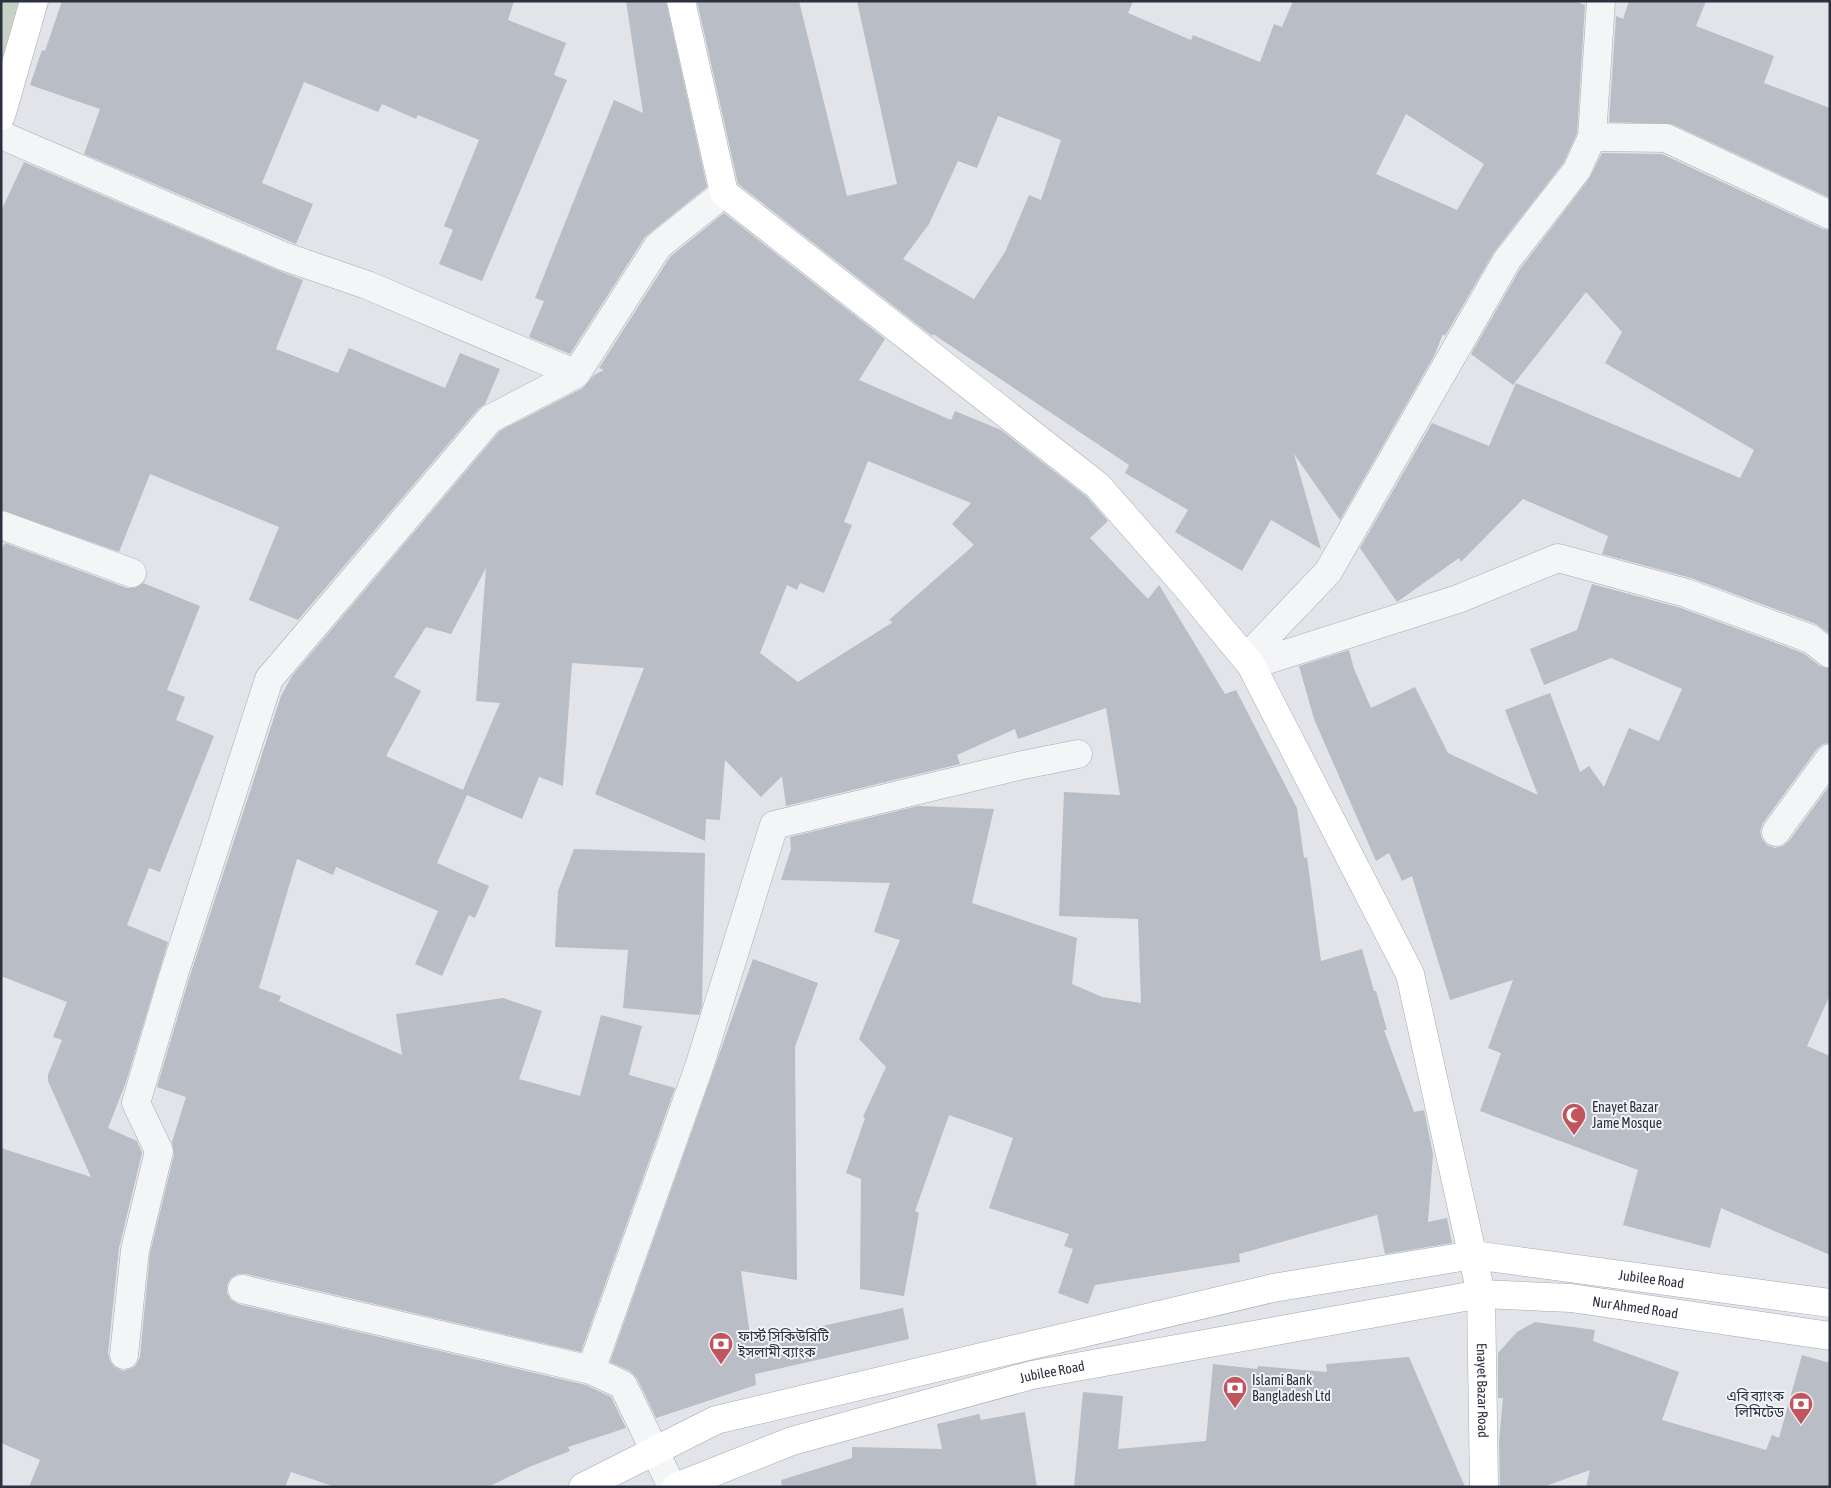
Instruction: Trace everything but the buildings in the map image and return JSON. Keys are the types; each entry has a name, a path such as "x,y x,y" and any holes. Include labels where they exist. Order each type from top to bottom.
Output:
{"main road":[{"path":"1,116 34,1"},
{"path":"681,1 724,193"},
{"name":"Enayet Bazar Road","path":"724,193 1098,486 1185,585 1248,661 1410,974 1481,1294 1484,1487"},
{"name":"Jubilee Road","path":"583,1487 716,1420 1273,1288 1473,1254 1830,1303"},
{"name":"Nur Ahmed Road","path":"1439,1300 1481,1294 1571,1298 1830,1336"},
{"name":"Jubilee Road","path":"674,1487 792,1442 1032,1375 1439,1300"}],"street":[{"path":"1248,661 1328,572 1507,260 1577,170 1592,137 1601,1"},
{"path":"1,135 283,256 366,285 576,374"},
{"path":"1592,137 1666,138 1830,215"},
{"path":"124,1355 135,1250 158,1151 136,1103 173,976 269,679 490,419 576,374 658,246 724,193"},
{"path":"1,525 132,573"},
{"path":"1248,661 1458,599 1558,558 1686,592 1810,639 1830,654"},
{"path":"591,1370 699,1067 774,825 1023,765 1078,754"},
{"path":"1776,832 1830,758"},
{"path":"242,1289 591,1370 623,1385 674,1487"}],"green space":[{"path":"1,1 22,1 1,72"}],"place":[{"name":"Enayet Bazar Jame Mosque","path":"1574,1136"},
{"name":"ফার্স্ট সিকিউরিটি ইসলামী ব্যাংক","path":"721,1365"},
{"name":"Islami Bank Bangladesh Ltd","path":"1235,1409"},
{"name":"এবি ব্যাংক লিমিটেড","path":"1801,1425"}]}
